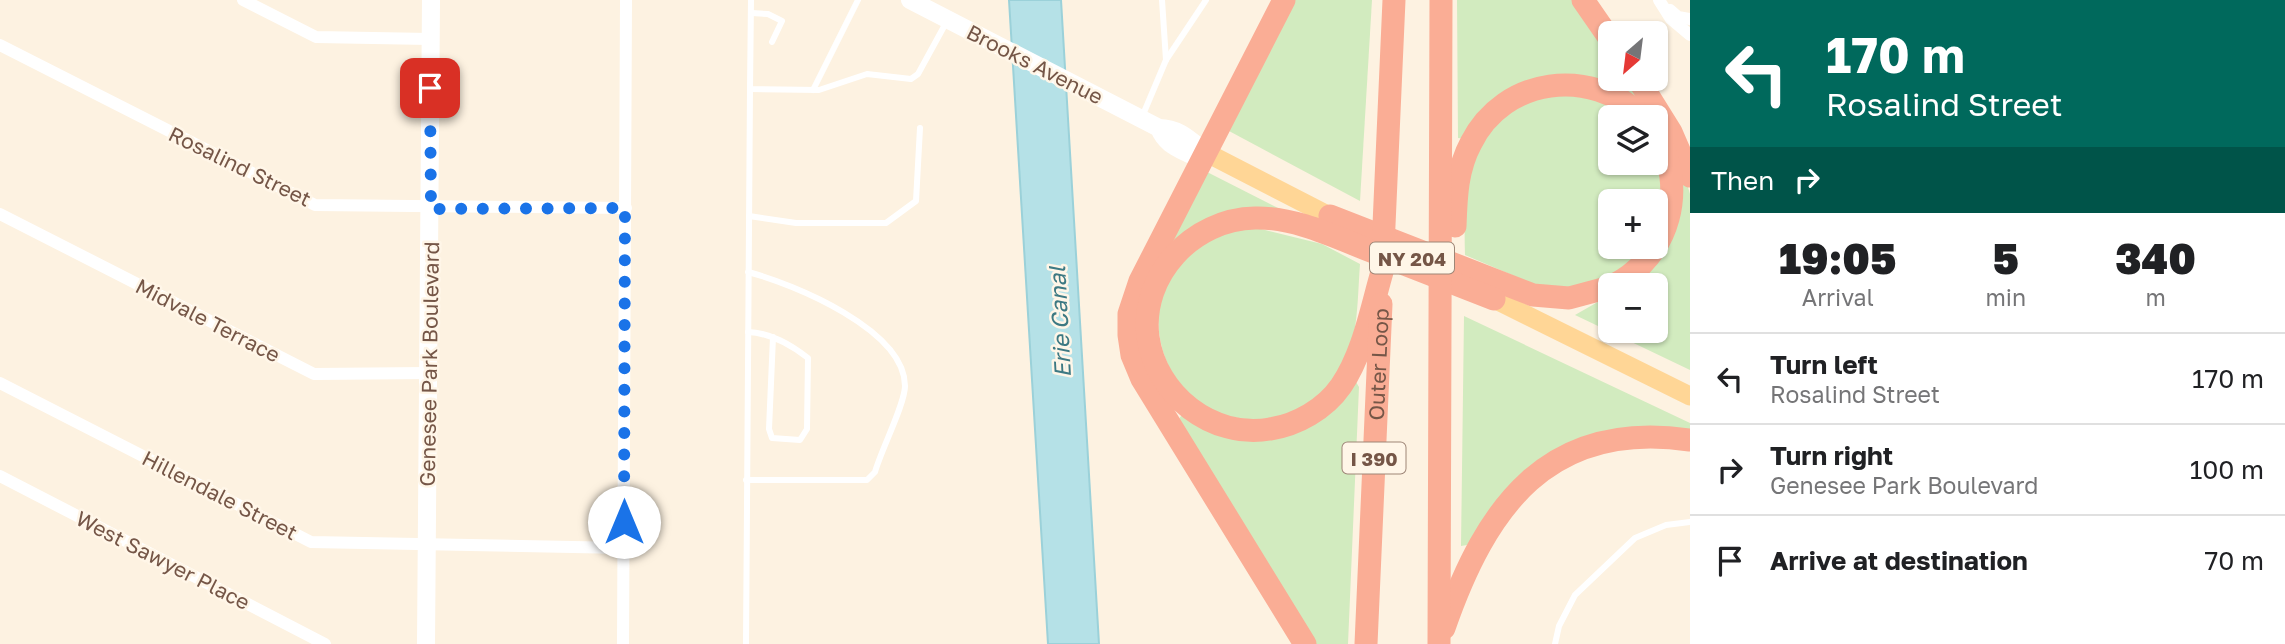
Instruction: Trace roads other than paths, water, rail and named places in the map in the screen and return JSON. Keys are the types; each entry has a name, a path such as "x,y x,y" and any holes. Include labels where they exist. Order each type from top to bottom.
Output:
{"highway":[{"path":"1284,0 1203,151 1140,281 1129,314 1132,355 1142,379 1305,644"},
{"name":"Outer Loop","path":"1366,644 1394,0"},
{"path":"1439,644 1441,0"},
{"path":"1583,0 1598,22"},
{"path":"1440,290 1454,243 1460,168 1475,135 1495,110 1531,90 1574,85 1613,96 1626,105"},
{"path":"1645,91 1671,132 1690,176"},
{"path":"1630,273 1644,263 1662,238 1668,221 1672,195 1668,165"},
{"path":"1382,272 1350,371 1339,389 1315,411 1281,428 1246,430 1209,421 1178,399 1158,368 1148,336 1154,291 1177,252 1203,231 1244,218 1330,225 1494,291 1551,298 1578,297 1598,291"},
{"path":"1439,644 1462,576 1480,540 1509,499 1538,473 1585,447 1615,439 1646,435 1690,440"}],"main road":[{"name":"Brooks Avenue","path":"1203,151 1330,225"},
{"path":"1494,291 1690,396"}],"street":[{"path":"243,0 316,37 430,39"},
{"name":"Genesee Park Boulevard","path":"426,644 431,209 430,0"},
{"path":"623,644 626,0"},
{"name":"Brooks Avenue","path":"911,0 1158,128 1169,128 1196,141 1203,151"},
{"path":"1659,0 1678,17 1690,19"},
{"path":"1659,0 1671,19 1690,36"},
{"name":"Rosalind Street","path":"0,45 315,205 431,209 625,208"},
{"name":"Midvale Terrace","path":"0,214 314,373 428,373"},
{"name":"Hillendale Street","path":"0,383 311,542 624,548"},
{"name":"West Sawyer Place","path":"0,476 326,644"}],"lane":[{"path":"746,644 751,0"},
{"path":"813,90 858,0"},
{"path":"1162,0 1166,60"},
{"path":"1142,119 1166,60 1206,0"},
{"path":"751,13 768,14 782,21 772,42"},
{"path":"750,89 813,90 867,74 911,79 918,74 952,21"},
{"path":"749,216 796,223 887,223 916,201 920,128"},
{"path":"746,480 867,480 875,472 905,389 903,374 895,356 877,337 839,308 748,272"},
{"path":"748,332 773,337 789,343 808,358 807,429 800,440 772,438 769,429 773,337"},
{"path":"1555,644 1559,626 1575,596 1635,538 1666,525 1690,522"}],"water":[{"name":"Erie Canal","path":"1009,0 1061,0 1099,644 1048,644"}]}
